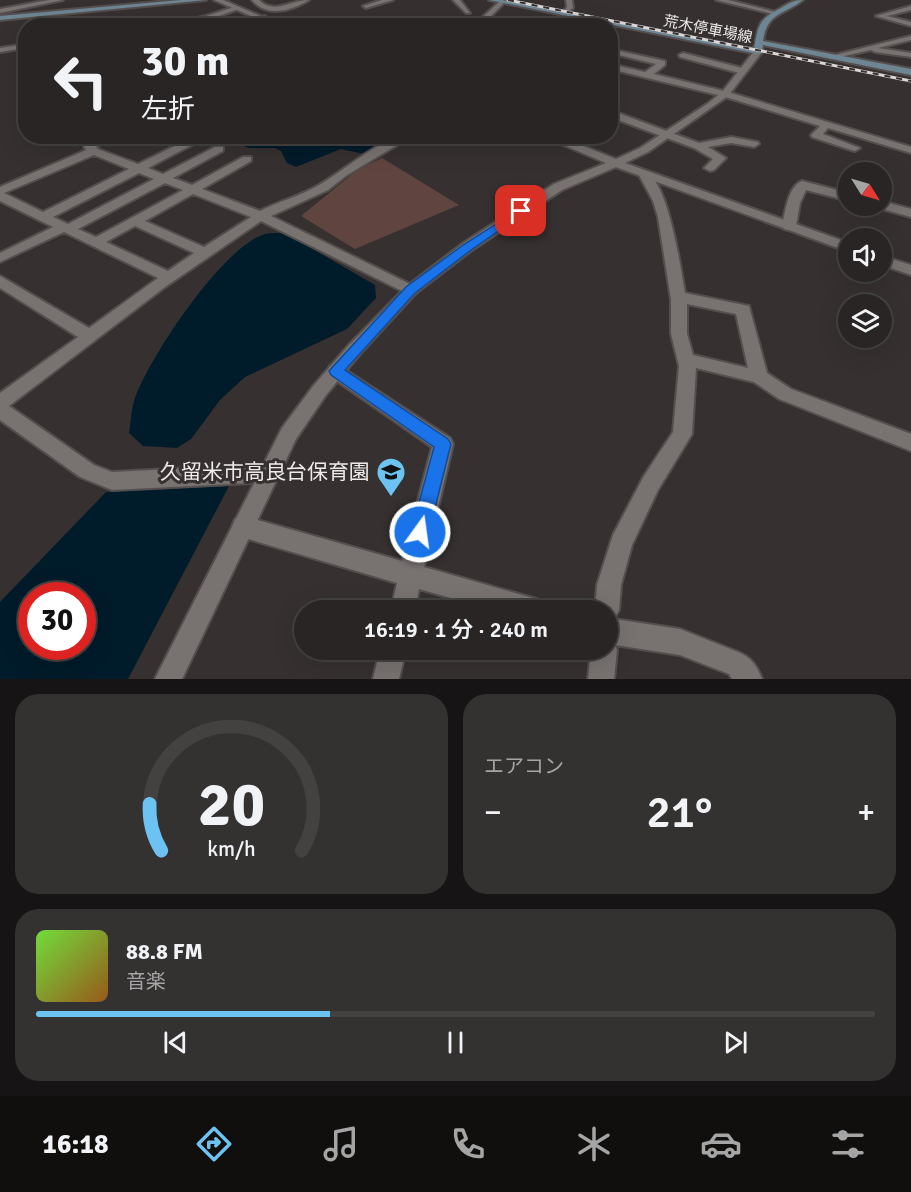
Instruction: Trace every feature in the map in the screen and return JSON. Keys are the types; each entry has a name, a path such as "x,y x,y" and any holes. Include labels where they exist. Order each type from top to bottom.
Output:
{"main road":[{"path":"0,18 203,0"},
{"name":"荒木停車場線","path":"492,0 587,18"},
{"path":"758,47 763,23 800,0"},
{"name":"荒木停車場線","path":"618,23 911,72"}],"street":[{"path":"0,11 60,0"},
{"path":"218,0 261,17"},
{"path":"255,0 266,9 306,0"},
{"path":"366,6 390,0"},
{"path":"456,0 468,12"},
{"path":"563,14 570,8 569,0"},
{"path":"719,0 777,13"},
{"path":"900,0 911,3"},
{"path":"485,18 502,2"},
{"path":"207,18 237,8"},
{"path":"911,8 879,16 911,24"},
{"path":"256,18 261,17 266,9"},
{"path":"882,24 911,32"},
{"path":"831,57 911,38"},
{"path":"0,50 18,47"},
{"path":"171,678 289,434 336,371 411,290 467,247 539,198 558,187 617,163 665,135 725,94 758,47"},
{"path":"866,48 911,55"},
{"path":"618,53 662,63 647,75"},
{"path":"683,55 743,71"},
{"path":"618,68 725,94 911,150"},
{"path":"618,116 699,146 720,158 710,168"},
{"path":"826,125 816,135 855,148"},
{"path":"699,146 731,140 754,144"},
{"path":"94,144 89,147 94,151 261,216 411,290"},
{"path":"42,217 188,144"},
{"path":"0,258 66,228 219,149 213,144"},
{"path":"0,403 169,278 261,216 325,186 343,173 396,144"},
{"path":"568,144 645,175 838,244"},
{"path":"0,191 94,151"},
{"path":"95,243 247,159"},
{"path":"608,600 609,585 621,543 651,483 682,434 688,366 679,334 678,297 664,217 659,201 645,175"},
{"path":"789,226 794,203 802,185 838,194"},
{"path":"0,196 169,278"},
{"path":"892,208 911,213"},
{"path":"135,220 206,254"},
{"path":"892,263 911,270"},
{"path":"0,281 92,337"},
{"path":"678,297 743,310 759,377"},
{"path":"685,359 759,377 785,394 911,442"},
{"path":"336,371 443,444 414,554 405,600"},
{"path":"0,410 87,471 112,481 269,473"},
{"path":"243,527 497,600"},
{"path":"618,633 680,642 738,665 750,679"},
{"path":"386,679 391,660"},
{"path":"601,679 602,660"}],"shaded area":[{"path":"382,158 459,205 355,249 301,216 356,171"}],"water":[{"path":"239,144 390,144 369,155 341,149 296,167 287,163 281,151 275,148 249,148"},
{"path":"280,233 297,240 375,285 376,298 347,329 245,377 220,400 191,439 177,448 143,446 129,433 133,405 142,382 170,334 187,308 226,262 245,245 262,235"},
{"path":"229,486 128,679 0,679 0,602 18,583 18,660 96,660 96,582 19,582 106,492"}],"railway":[{"path":"508,0 598,18"},
{"path":"618,22 911,81"}],"place":[{"name":"久留米市高良台保育園","path":"391,498"}],"route":[{"path":"420,532 443,444 336,371 411,290 467,247 521,211"}]}
